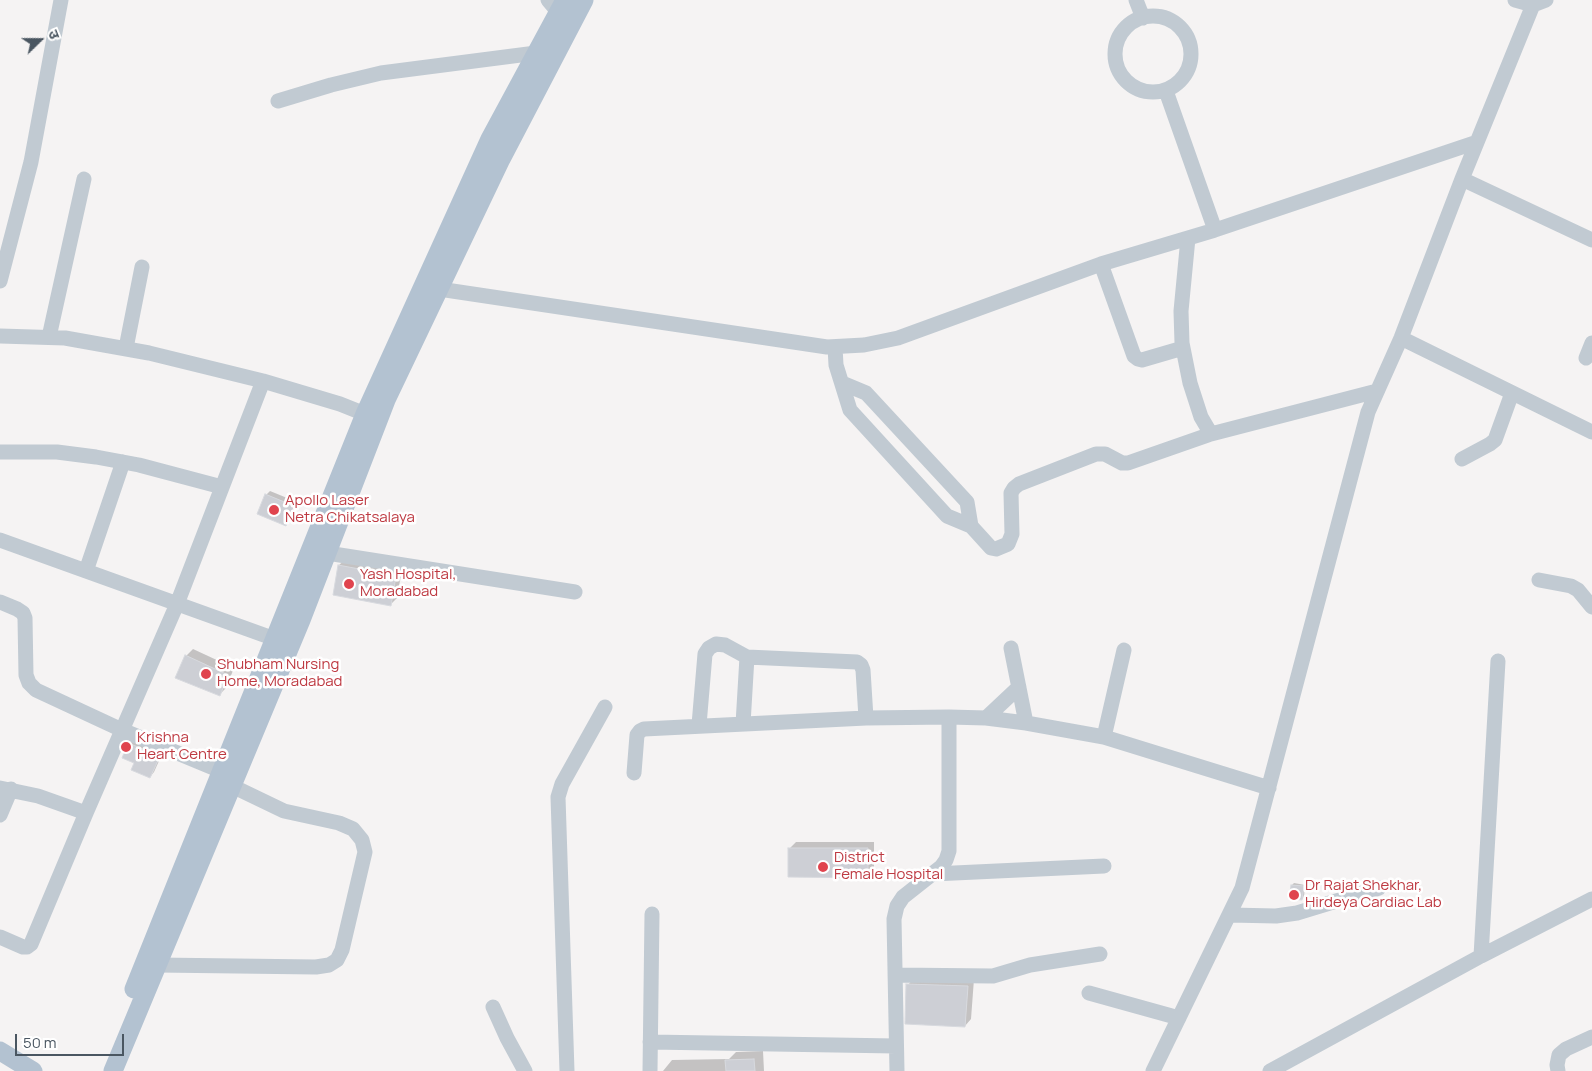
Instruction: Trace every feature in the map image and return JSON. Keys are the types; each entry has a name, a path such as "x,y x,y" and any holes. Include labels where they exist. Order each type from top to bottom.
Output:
{"main road":[{"path":"100,1071 226,778 302,620 386,400 501,159 584,0"},
{"path":"113,1071 157,965 275,639 365,414 490,139 536,52 557,4"},
{"path":"0,1051 33,1071"}],"street":[{"path":"0,281 31,162 61,0"},
{"path":"1136,0 1143,18"},
{"path":"1153,1071 1242,888 1368,412 1401,338 1477,142 1538,2 1515,0"},
{"path":"1160,16 1172,21 1182,29 1192,52 1185,76 1177,85 1166,91 1154,93 1141,91 1130,85 1121,75 1116,64 1115,51 1118,38 1125,28 1136,20 1143,18 1160,16"},
{"path":"278,101 331,84 381,73 536,52"},
{"path":"1166,91 1216,230"},
{"path":"439,289 827,347 864,345 898,338 1101,264 1216,230 1477,142"},
{"path":"49,337 84,179"},
{"path":"1462,179 1592,240"},
{"path":"1188,238 1181,311 1182,348 1190,383 1201,417 1211,434"},
{"path":"1101,264 1134,356 1142,360 1182,348"},
{"path":"126,348 142,267"},
{"path":"0,336 49,337 126,348 263,381 340,404 365,414"},
{"path":"1401,338 1592,432"},
{"path":"1586,358 1592,343"},
{"path":"835,347 836,365 850,410 947,516 971,526 991,548 1002,548 1008,544 1012,534 1011,493 1019,484 1096,454 1104,454 1122,463 1128,463 1211,434 1377,391"},
{"path":"0,936 23,947 31,944 177,604 263,381"},
{"path":"842,383 866,393 967,502 971,526"},
{"path":"1462,459 1494,440 1512,393"},
{"path":"0,452 57,452 123,462 222,487"},
{"path":"86,571 123,462"},
{"path":"0,540 275,639"},
{"path":"327,553 575,592"},
{"path":"1539,580 1571,586 1578,590 1592,607"},
{"path":"0,602 23,613 25,618 26,675 29,683 36,690 226,778 284,811 338,823 353,829 362,840 365,852 342,950 337,960 329,965 316,968 157,965"},
{"path":"699,725 705,654 709,648 716,644 725,645 747,657 857,662 863,670 866,718"},
{"path":"1011,648 1026,723"},
{"path":"1104,737 1124,650"},
{"path":"743,724 747,657"},
{"path":"1481,956 1498,661"},
{"path":"986,718 1019,687"},
{"path":"567,1071 558,797 562,784 605,707"},
{"path":"634,773 637,735 644,729 866,718 948,717 986,718 1026,723 1104,737 1269,788"},
{"path":"897,1071 894,919 897,906 903,897 933,874 946,860 949,851 948,717"},
{"path":"0,815 6,789 38,796 86,813"},
{"path":"933,874 1104,866"},
{"path":"1230,915 1276,916 1297,913 1379,888"},
{"path":"1270,1071 1481,956 1592,899"},
{"path":"650,1071 652,914"},
{"path":"895,975 993,976 1030,965 1100,954"},
{"path":"1089,993 1179,1018"},
{"path":"493,1007 506,1038 525,1071"},
{"path":"1558,1071 1559,1055 1566,1049 1592,1037"},
{"path":"650,1042 896,1046"}],"building":[{"path":"265,494 294,506 286,526 257,514"},
{"path":"338,565 396,576 391,606 333,595"},
{"path":"185,655 228,675 220,696 175,678"},
{"path":"128,743 160,756 150,778 131,770 134,763 122,758"},
{"path":"788,848 868,848 868,878 788,877"},
{"path":"1291,885 1304,886 1302,900 1289,899"},
{"path":"906,984 968,986 965,1027 905,1024"},
{"path":"754,1059 755,1071 726,1071 725,1060"}],"place":[{"name":"Apollo Laser Netra Chikatsalaya","path":"274,510"},
{"name":"Yash Hospital, Moradabad","path":"349,584"},
{"name":"Shubham Nursing Home, Moradabad","path":"206,674"},
{"name":"Krishna Heart Centre","path":"126,747"},
{"name":"District Female Hospital","path":"823,867"},
{"name":"Dr Rajat Shekhar, Hirdeya Cardiac Lab","path":"1294,895"}]}
